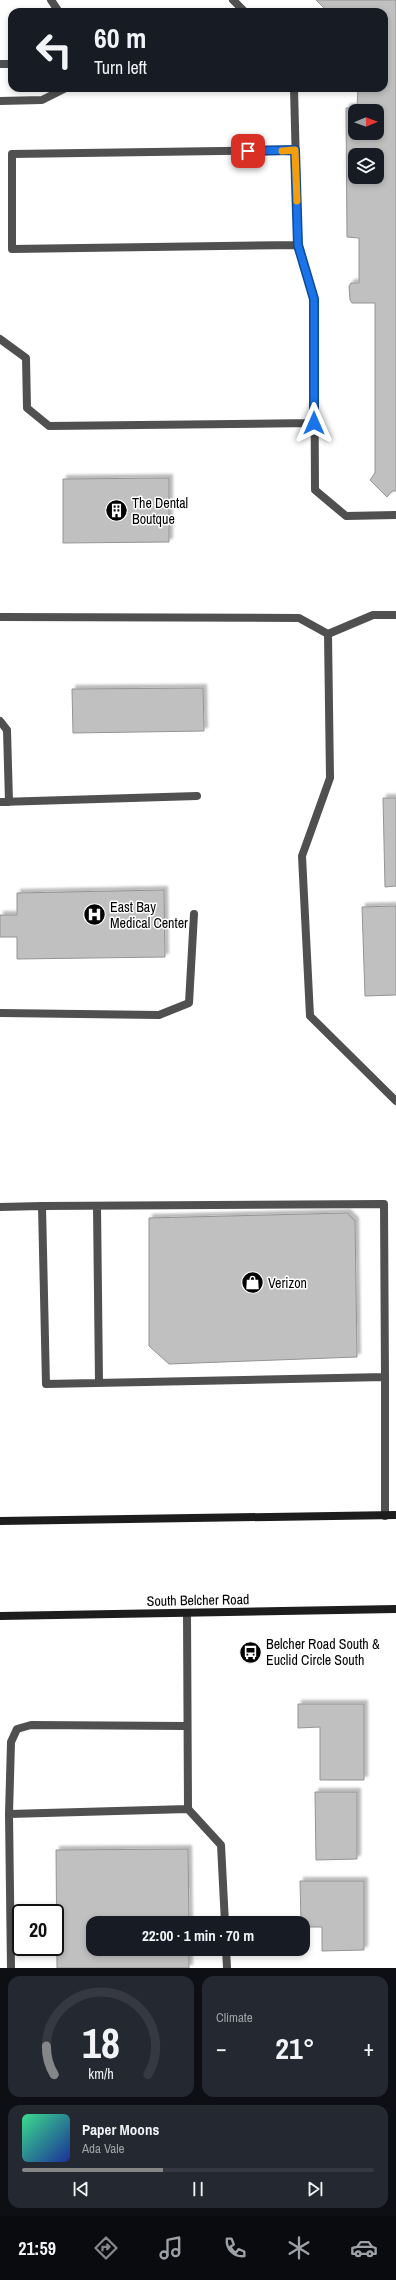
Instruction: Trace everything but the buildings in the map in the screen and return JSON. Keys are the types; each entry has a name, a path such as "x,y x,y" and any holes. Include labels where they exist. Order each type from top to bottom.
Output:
{"main road":[{"path":"0,1521 396,1515"},
{"name":"South Belcher Road","path":"0,1616 396,1608"}],"lane":[{"path":"232,0 241,8"},
{"path":"0,100 42,100 58,92"},
{"path":"294,92 298,245 314,299 315,490 346,516 396,515"},
{"path":"295,150 12,154 12,249 298,245"},
{"path":"0,339 26,358 27,408 49,426 314,423"},
{"path":"328,634 374,615 396,615"},
{"path":"0,617 299,618 328,634"},
{"path":"328,634 330,778 302,856 310,1016 396,1101"},
{"path":"0,721 8,730 9,802"},
{"path":"0,802 197,796"},
{"path":"0,1013 159,1015 189,1003 194,914"},
{"path":"0,1207 384,1204 386,1516"},
{"path":"42,1206 46,1384 385,1377"},
{"path":"97,1206 99,1382"},
{"path":"187,1613 188,1809 221,1845 225,1916"},
{"path":"11,1968 9,1814 11,1742 17,1729 31,1725 187,1726"},
{"path":"9,1814 188,1809"},
{"path":"226,1956 227,1968"}],"slow traffic":[{"path":"282,151 295,150 297,201"}],"place":[{"name":"The Dental Boutque","path":"116,511"},
{"name":"East Bay Medical Center","path":"95,915"},
{"name":"Verizon","path":"253,1283"},
{"name":"Belcher Road South & Euclid Circle South","path":"251,1652"}],"route":[{"path":"248,151 295,150 298,245 314,299 314,423"}]}
